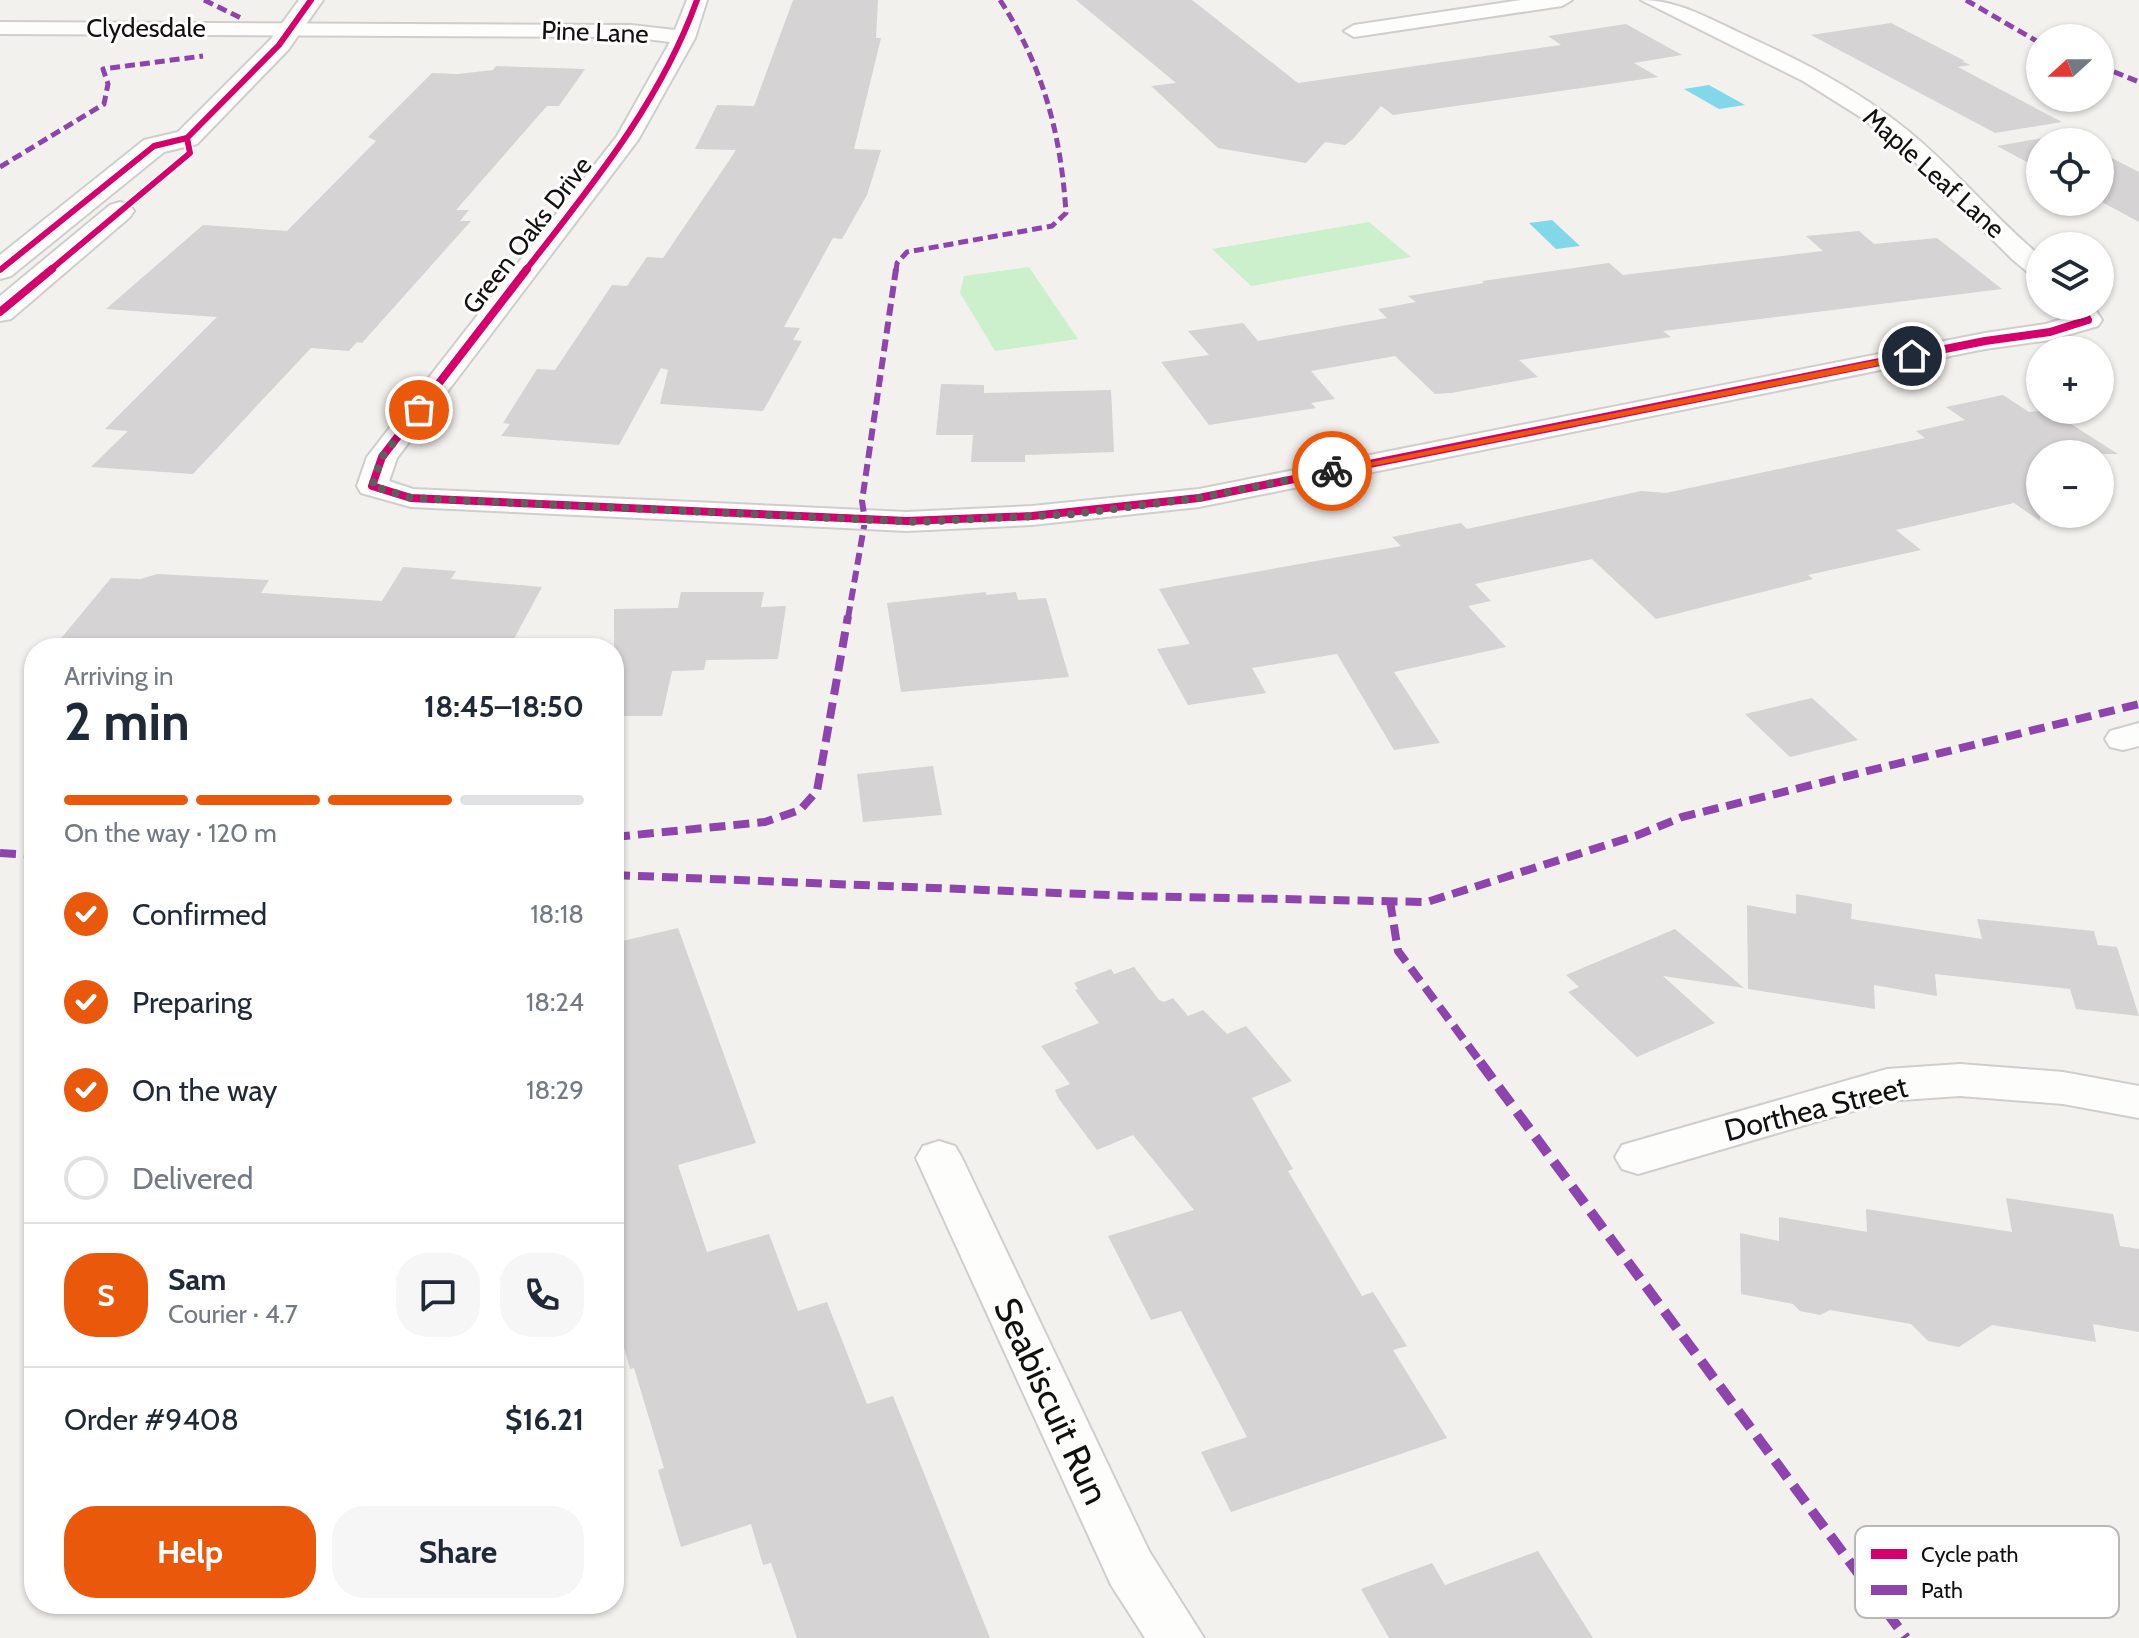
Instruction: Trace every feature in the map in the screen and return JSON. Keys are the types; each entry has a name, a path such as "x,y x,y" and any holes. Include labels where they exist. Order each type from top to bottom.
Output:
{"main road":[{"path":"0,270 154,146 187,138 286,37 311,0"},
{"path":"0,312 190,153 187,138"}],"street":[{"name":"Green Oaks Drive","path":"697,0 684,38 650,104 604,173 382,457 372,486 411,498 865,521 919,522 1074,514 1199,498 1985,341 2050,332 2071,320"},
{"path":"1354,31 1562,0"},
{"name":"Maple Leaf Lane","path":"1651,0 1764,53 1861,107 1898,135 2026,256"},
{"name":"Clydesdale","path":"0,28 286,37"},
{"name":"Clydesdale","path":"0,44 286,37"},
{"name":"Pine Lane","path":"286,37 495,37 625,44 684,38"},
{"name":"Dorthea Street","path":"1638,1157 1887,1085 1960,1080 2063,1088 2139,1102"},
{"name":"Seabiscuit Run","path":"939,1158 1130,1568 1176,1638"}],"green space":[{"path":"1369,222 1411,257 1251,286 1212,249"},
{"path":"1029,267 1078,339 995,351 960,293 964,276"}],"water":[{"path":"1709,85 1745,105 1719,109 1684,89"},
{"path":"1552,220 1580,246 1556,249 1529,223"}],"building":[{"path":"793,0 878,0 876,38 881,38 854,149 881,150 867,195 842,239 833,238 784,327 800,328 793,340 802,341 763,411 660,404 668,370 661,368 619,445 501,436 510,424 503,423 537,369 555,370 612,285 627,286 647,257 663,258 718,177 736,150 695,149 717,105 754,106"},
{"path":"1076,0 1192,0 1298,83 1561,45 1548,36 1626,24 1682,55 1634,63 1658,77 1393,115 1381,106 1353,139 1345,145 1325,142 1306,163 1218,148 1151,86 1176,83"},
{"path":"1891,23 1965,61 1962,61 1970,65 1958,67 2026,103 2026,112 2043,112 2062,122 1995,133 1811,35"},
{"path":"496,66 585,69 559,106 547,106 456,210 469,210 460,221 471,221 362,343 357,342 349,351 311,348 193,474 91,467 128,431 105,429 217,317 106,309 203,225 287,231 376,141 368,137 432,73 458,74 493,70"},
{"path":"2026,141 2026,162 1997,146"},
{"path":"2114,159 2139,172 2139,222 2114,209"},
{"path":"1859,231 1874,244 1937,238 2002,289 1663,331 1671,337 1519,360 1538,377 1451,393 1435,394 1395,356 1311,371 1335,399 1311,403 1316,408 1209,425 1161,362 1209,355 1188,331 1243,323 1258,341 1387,318 1378,309 1416,302 1408,296 1484,283 1482,281 1609,263 1623,275 1823,251 1806,236"},
{"path":"941,384 984,385 984,393 1111,390 1114,452 1025,455 1025,462 971,462 973,435 936,435"},
{"path":"2003,395 2026,410 2026,424 2071,424 2096,440 2026,440 2026,511 2014,503 1896,530 1921,550 1808,575 1813,579 1656,619 1592,559 1475,584 1491,601 1468,606 1506,647 1394,672 1440,743 1394,750 1337,654 1252,668 1266,693 1188,705 1157,649 1190,644 1159,589 1401,546 1392,537 1461,523 1467,529 1641,491 1666,493 1925,438 1916,431 1965,420 1946,407"},
{"path":"403,567 456,571 451,579 542,587 514,638 61,638 111,578 141,579 157,574 269,580 261,593 382,601"},
{"path":"681,592 764,592 761,607 786,606 778,659 706,660 704,670 672,671 662,716 624,716 624,638 614,638 614,609 678,608"},
{"path":"986,592 986,595 1016,592 1018,600 1046,598 1069,677 901,692 887,603"},
{"path":"1812,698 1858,740 1790,757 1745,714"},
{"path":"933,766 942,815 863,822 857,774"},
{"path":"1796,894 1852,904 1851,919 1982,939 1977,919 2094,931 2098,945 2117,947 2139,1016 2076,1009 2070,989 1935,974 1937,996 1874,985 1875,1009 1748,989 1747,905 1796,914"},
{"path":"678,928 756,1143 678,1165 707,1252 769,1234 798,1311 827,1302 867,1404 893,1396 990,1638 797,1638 771,1563 763,1565 751,1524 681,1547 658,1470 664,1468 634,1368 630,1369 624,1347 624,941"},
{"path":"1675,929 1744,988 1663,976 1715,1023 1637,1057 1568,992 1579,987 1566,975"},
{"path":"1134,967 1159,1000 1164,1002 1173,998 1188,1016 1203,1010 1227,1034 1246,1026 1292,1081 1252,1098 1293,1169 1288,1171 1362,1296 1373,1292 1407,1346 1393,1350 1447,1438 1231,1512 1201,1452 1247,1437 1181,1311 1151,1320 1108,1236 1194,1210 1133,1135 1097,1150 1059,1099 1055,1090 1070,1084 1041,1046 1099,1023 1075,990 1078,989 1074,983 1111,969 1114,974"},
{"path":"2006,1198 2113,1214 2120,1246 2139,1249 2139,1332 2093,1324 2096,1342 1992,1325 1959,1347 1928,1341 1911,1324 1830,1310 1820,1315 1800,1311 1793,1304 1741,1294 1740,1233 1779,1241 1779,1217 1867,1232 1866,1209 2012,1232"},
{"path":"1538,1551 1593,1638 1389,1638 1361,1589 1432,1563 1445,1585"}],"marked path":[{"path":"204,0 241,18"},
{"path":"624,836 765,822 800,810 817,791 865,521 862,501 897,263 907,252 922,248 1052,226 1066,213 1061,155 1049,101 1029,49 1000,0"},
{"path":"1966,0 2026,35"},
{"path":"0,167 104,104 108,84 103,69 203,56"},
{"path":"2114,72 2139,82"},
{"path":"624,875 1132,896 1427,902 1638,835 1682,817 1905,759 1996,742 2139,704"},
{"path":"0,853 24,854"},
{"path":"1390,901 1398,951 1855,1569"},
{"path":"1891,1618 1906,1638"}],"cycle path":[{"path":"0,270 154,146 187,138 279,45 311,0"},
{"path":"697,0 666,72 626,140 382,457 372,486 411,498 865,521 991,519 1116,508 1199,498 1985,341 2050,332 2088,320"},
{"path":"0,312 190,153 187,138"}],"way so far":[{"path":"419,410 382,457 372,486 411,498 919,522 1074,514 1199,498 1332,471"}],"route":[{"path":"1332,471 1912,356"}]}
